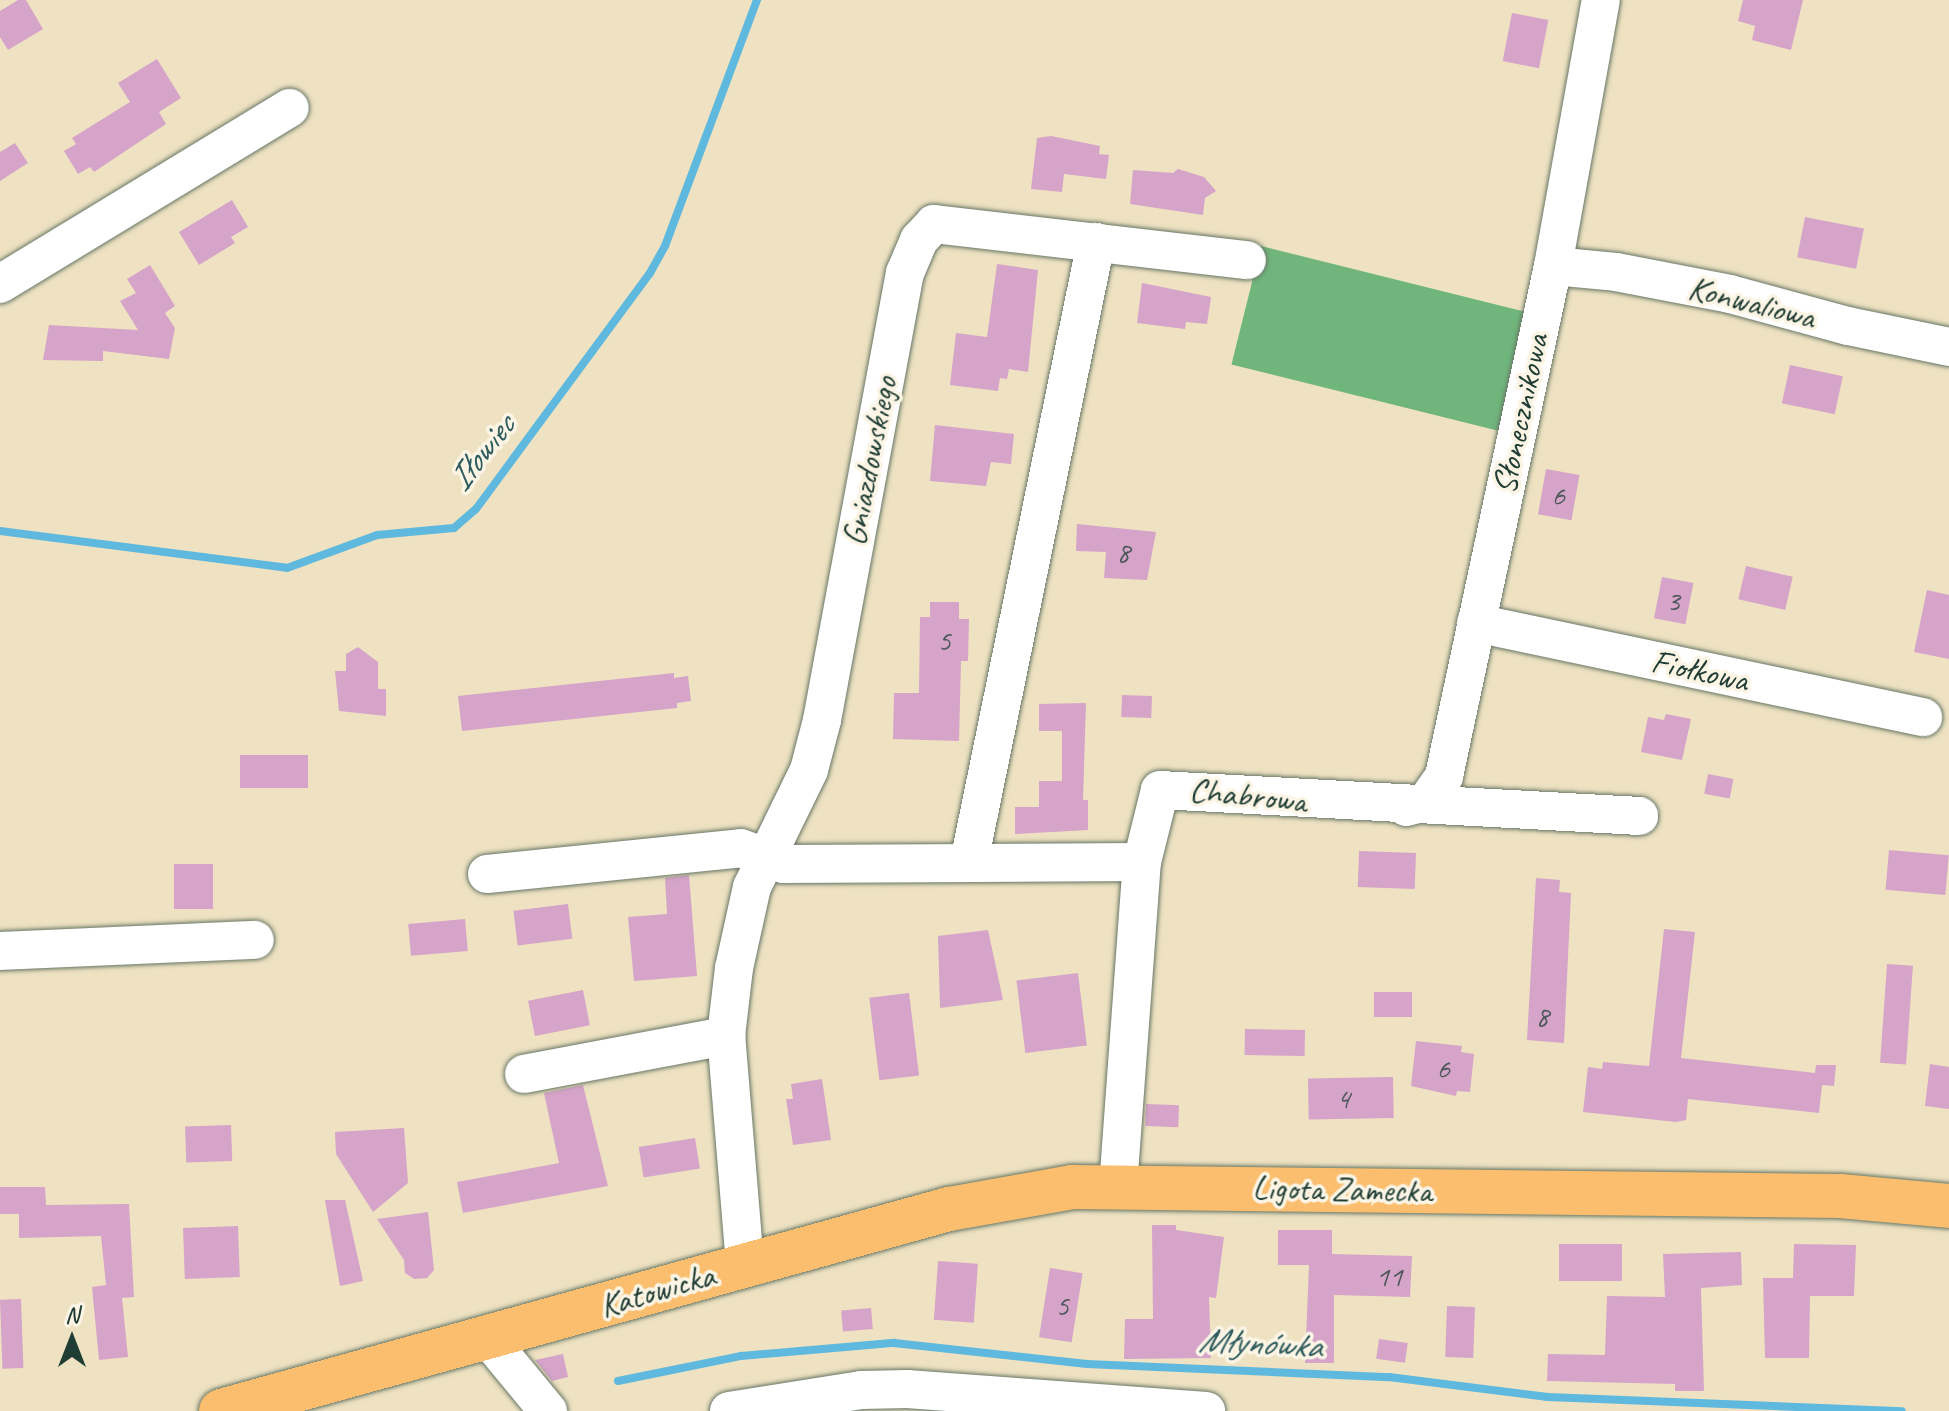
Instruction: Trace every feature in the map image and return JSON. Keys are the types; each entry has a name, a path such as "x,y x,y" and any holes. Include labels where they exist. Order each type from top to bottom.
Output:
{"main road":[{"name":"Ligota Zamecka","path":"745,1265 1009,1196 1118,1187 1840,1196 1949,1206"},
{"name":"Katowicka","path":"221,1411 745,1265"}],"street":[{"name":"Słonecznikowa","path":"1406,807 1426,802 1444,776 1553,266 1601,0"},
{"path":"0,284 290,108"},
{"name":"Gniazdowskiego","path":"766,857 809,770 822,720 905,273 919,240 934,224 1247,260"},
{"path":"969,862 1096,242"},
{"name":"Konwaliowa","path":"1553,266 1730,294 1848,326 1949,347"},
{"name":"Fiołkowa","path":"1476,623 1923,717"},
{"name":"Chabrowa","path":"1118,1187 1142,862 1160,790 1406,807 1639,816"},
{"path":"487,874 741,848 783,864 1142,862"},
{"name":"Katowicka","path":"745,1265 726,1036 737,954 752,887 766,857"},
{"path":"0,951 255,940"},
{"path":"524,1074 726,1036"},
{"path":"487,1337 548,1411"},
{"path":"729,1411 861,1390 907,1389 1206,1411"}],"green space":[{"path":"1261,246 1535,314 1505,433 1231,364"}],"building":[{"path":"18,0 26,0 43,29 8,50 0,37 0,11"},
{"path":"1743,0 1803,0 1791,50 1752,40 1755,26 1738,21"},
{"path":"1512,13 1548,20 1539,68 1503,61"},
{"path":"157,59 181,98 159,112 166,124 94,172 90,167 78,174 64,151 76,144 72,138 130,102 118,83"},
{"path":"1051,136 1100,146 1099,154 1109,155 1106,179 1064,174 1062,192 1031,189 1037,138"},
{"path":"15,143 28,163 0,181 0,152"},
{"path":"1178,169 1204,177 1216,191 1205,198 1203,215 1130,204 1133,170 1173,173"},
{"path":"232,200 248,227 231,237 235,243 199,265 179,232"},
{"path":"1805,217 1864,228 1856,269 1797,257"},
{"path":"997,264 1038,270 1028,372 1009,369 1007,379 1000,378 998,391 950,385 956,333 987,337"},
{"path":"150,265 175,306 165,313 175,328 169,359 103,351 103,361 43,360 49,325 138,330 120,301 136,293 127,279"},
{"path":"1142,283 1211,297 1207,324 1186,322 1185,329 1137,323"},
{"path":"1790,365 1843,376 1835,414 1782,403"},
{"path":"935,425 1014,434 1011,464 991,462 986,486 930,481"},
{"path":"1546,469 1579,475 1571,520 1538,514"},
{"path":"1077,524 1156,532 1147,580 1104,578 1106,552 1076,551"},
{"path":"1746,566 1793,577 1785,610 1738,599"},
{"path":"1662,577 1693,583 1685,624 1654,618"},
{"path":"1927,590 1949,595 1949,659 1914,652"},
{"path":"930,602 959,602 959,619 969,619 968,661 961,661 959,741 893,739 894,693 919,693 920,617 930,617"},
{"path":"358,647 378,662 378,689 386,689 386,716 339,711 335,671 346,671 346,654"},
{"path":"674,673 674,678 688,676 691,701 677,703 677,708 462,731 458,696"},
{"path":"1122,695 1152,696 1151,718 1121,717"},
{"path":"1086,703 1083,800 1088,800 1088,830 1015,834 1015,807 1039,807 1039,781 1062,781 1062,731 1039,731 1039,704"},
{"path":"1666,714 1691,719 1682,760 1641,752 1648,717 1664,720"},
{"path":"240,755 308,755 308,788 240,788"},
{"path":"1708,774 1734,779 1730,799 1704,794"},
{"path":"1889,850 1949,855 1945,895 1886,890"},
{"path":"1359,851 1416,853 1415,889 1358,887"},
{"path":"174,864 213,864 213,909 174,909"},
{"path":"689,875 697,976 634,981 628,917 667,914 665,878"},
{"path":"1536,878 1560,880 1559,892 1571,893 1564,1043 1527,1040"},
{"path":"568,904 572,939 518,945 513,911"},
{"path":"465,919 468,951 411,956 408,924"},
{"path":"1664,929 1695,932 1681,1058 1815,1073 1816,1065 1836,1065 1834,1086 1822,1085 1819,1113 1688,1099 1686,1120 1676,1122 1583,1112 1588,1067 1602,1069 1603,1062 1649,1066"},
{"path":"988,930 1003,1000 940,1008 938,936"},
{"path":"1887,964 1913,966 1906,1065 1880,1063"},
{"path":"1078,973 1087,1045 1025,1053 1016,981"},
{"path":"583,990 590,1025 535,1036 528,1001"},
{"path":"1374,992 1412,992 1412,1017 1374,1017"},
{"path":"909,993 919,1075 879,1080 869,998"},
{"path":"1245,1029 1305,1030 1305,1056 1245,1055"},
{"path":"1416,1041 1462,1046 1461,1052 1474,1054 1470,1092 1457,1091 1456,1096 1411,1086"},
{"path":"1930,1064 1949,1067 1949,1109 1925,1106"},
{"path":"1393,1077 1394,1118 1309,1119 1308,1078"},
{"path":"822,1079 831,1140 793,1145 786,1099 793,1099 791,1084"},
{"path":"583,1085 608,1186 463,1213 457,1182 559,1163 544,1093"},
{"path":"1146,1104 1179,1105 1178,1127 1145,1126"},
{"path":"231,1125 232,1161 186,1163 185,1127"},
{"path":"404,1128 408,1183 373,1212 336,1154 335,1132"},
{"path":"695,1138 700,1169 644,1178 639,1147"},
{"path":"0,1187 45,1187 46,1205 129,1204 134,1297 122,1298 128,1357 99,1360 92,1287 106,1285 101,1236 19,1238 19,1214 0,1214"},
{"path":"325,1200 345,1200 363,1281 340,1286"},
{"path":"428,1212 434,1270 427,1278 414,1279 405,1273 404,1260 377,1219"},
{"path":"1152,1225 1176,1225 1176,1230 1224,1237 1216,1298 1209,1297 1211,1358 1124,1359 1125,1319 1153,1319"},
{"path":"238,1226 240,1277 185,1279 183,1228"},
{"path":"1278,1230 1332,1230 1332,1254 1412,1256 1410,1297 1334,1295 1334,1363 1305,1363 1309,1265 1278,1265"},
{"path":"1559,1244 1622,1244 1622,1281 1559,1281"},
{"path":"1794,1244 1856,1245 1854,1296 1810,1296 1809,1358 1765,1358 1763,1278 1793,1278"},
{"path":"1741,1252 1742,1285 1701,1288 1704,1391 1675,1391 1675,1384 1547,1381 1548,1354 1605,1355 1607,1296 1665,1297 1663,1254"},
{"path":"938,1261 978,1264 974,1323 934,1320"},
{"path":"1050,1268 1083,1273 1072,1342 1039,1337"},
{"path":"21,1299 23,1368 2,1369 0,1300"},
{"path":"1447,1306 1475,1307 1473,1358 1445,1357"},
{"path":"871,1308 873,1329 843,1332 841,1311"},
{"path":"1379,1339 1408,1343 1405,1363 1376,1359"},
{"path":"563,1354 568,1377 552,1381 535,1360"}],"waterway":[{"name":"Iłowiec","path":"0,531 287,568 377,535 454,528 476,509 650,273 665,246 757,0"},
{"name":"Młynówka","path":"618,1381 741,1356 894,1343 1087,1364 1389,1377 1548,1397 1902,1411"}]}
